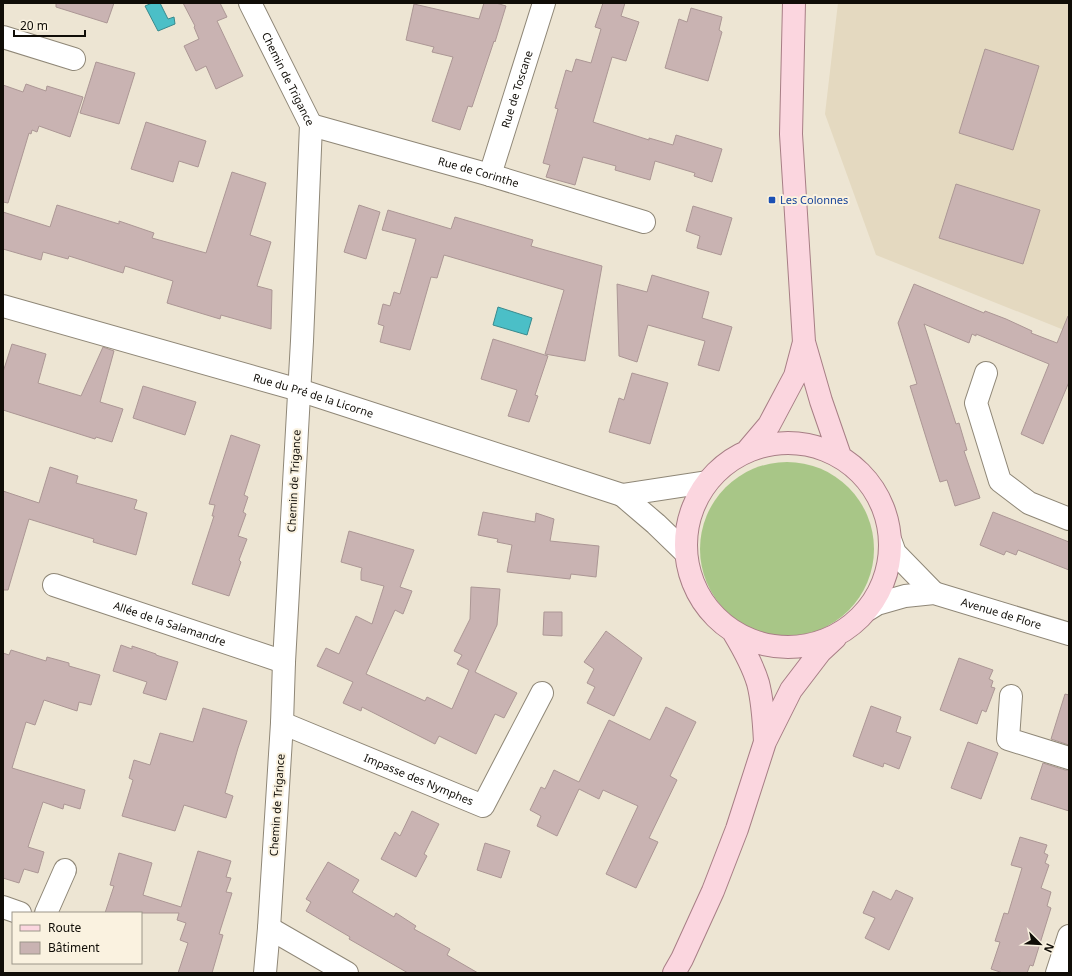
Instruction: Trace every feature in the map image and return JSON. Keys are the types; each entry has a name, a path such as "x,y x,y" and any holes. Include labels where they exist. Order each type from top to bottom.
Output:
{"main road":[{"path":"794,3 791,134 804,342 821,401 840,456"},
{"path":"793,36 806,3"},
{"path":"804,342 795,376 769,425 746,451 725,464 707,482 694,504 687,528 686,553 693,584 710,612 734,633 759,644 785,648 812,645 837,636"},
{"path":"674,973 713,891 737,829 765,742 791,690 820,652 837,636 855,624 869,609 881,588 889,566 891,542 887,516 876,493 861,472 840,456 810,445 778,443 746,451"},
{"path":"734,633 744,650 758,683 765,742"}],"street":[{"name":"Chemin de Trigance","path":"250,3 311,125 282,724 265,973"},
{"name":"Rue de Toscane","path":"490,175 544,3"},
{"path":"3,37 74,59"},
{"name":"Rue de Corinthe","path":"311,125 490,175 644,222"},
{"name":"Rue du Pré de la Licorne","path":"3,306 299,390 622,495"},
{"path":"986,373 976,403 1000,481 1029,504 1069,519"},
{"path":"622,495 707,482"},
{"path":"622,495 656,524 686,553"},
{"name":"Avenue de Flore","path":"891,542 895,553 934,593"},
{"name":"Allée de la Salamandre","path":"54,585 284,662"},
{"name":"Avenue de Flore","path":"869,609 878,604 905,596 934,593 1069,634"},
{"name":"Impasse des Nymphes","path":"282,724 483,806 542,693"},
{"path":"1010,696 1008,739 1069,758"},
{"path":"46,912 65,870"},
{"path":"3,907 17,912"},
{"path":"269,928 347,973"},
{"path":"1057,973 1069,936"}],"shaded area":[{"path":"838,3 1069,3 1069,332 876,255 825,114"}],"green space":[{"path":"787,462 804,464 820,469 842,482 854,494 863,508 870,524 874,549 872,566 867,582 854,604 842,616 828,625 812,632 787,636 770,634 754,629 732,616 720,604 711,590 704,574 700,549 702,532 707,516 720,494 732,482 746,473 762,466"}],"water":[{"path":"152,3 160,3 168,19 174,17 175,24 158,31 145,6"},
{"path":"498,307 532,318 527,335 493,325"}],"building":[{"path":"56,3 114,3 107,23 56,7"},
{"path":"183,3 220,3 227,17 217,21 243,76 216,89 206,66 196,71 184,46 199,39 194,27 195,26"},
{"path":"484,3 496,3 506,6 472,107 468,106 460,130 432,121 453,57 432,52 434,47 406,40 414,4 479,19"},
{"path":"603,3 625,3 621,16 639,22 626,61 612,57 593,122 649,140 649,138 673,145 676,135 722,149 712,182 694,176 695,173 655,161 650,180 615,170 616,166 583,157 575,185 546,177 550,165 543,163 558,109 555,108 566,70 572,72 576,59 591,63 601,29 595,27"},
{"path":"691,8 722,17 719,30 722,32 708,81 665,68 679,19 687,22"},
{"path":"985,49 1039,66 1013,150 959,133"},
{"path":"96,62 135,73 119,124 80,113"},
{"path":"26,84 46,91 47,86 83,97 70,137 39,126 37,132 32,130 31,134 29,133 8,203 3,202 3,85 23,92"},
{"path":"146,122 206,141 198,167 179,161 173,182 131,169"},
{"path":"232,172 266,183 250,235 271,242 257,286 272,290 271,329 221,315 220,319 167,303 173,281 125,266 123,273 69,256 68,259 43,252 41,260 3,249 3,212 50,227 57,205 119,224 119,221 154,233 152,238 206,253"},
{"path":"956,184 1040,210 1023,264 939,238"},
{"path":"359,205 380,212 366,259 344,252"},
{"path":"693,206 732,218 721,255 697,248 700,236 686,231"},
{"path":"388,210 451,229 455,217 533,240 531,246 602,266 585,361 545,354 564,290 444,255 437,278 431,277 410,350 380,342 384,326 378,324 383,304 390,306 394,292 400,294 416,239 382,230"},
{"path":"652,275 709,292 702,318 732,327 719,371 698,365 705,341 648,325 637,362 619,356 617,284 647,292"},
{"path":"914,284 984,313 985,311 1006,319 1032,331 1031,333 1057,343 1068,316 1069,317 1069,382 1043,444 1021,434 1049,364 976,334 976,336 972,334 969,343 924,324 956,424 959,423 967,450 964,451 980,498 955,506 947,480 940,482 933,460 910,386 917,384 898,323"},
{"path":"493,339 548,356 535,395 538,396 529,422 508,416 517,390 481,379"},
{"path":"12,344 46,354 38,383 81,396 103,347 114,351 100,402 123,409 112,442 96,437 95,439 3,410 3,372"},
{"path":"632,373 668,383 650,444 609,432 619,398 624,400"},
{"path":"143,386 196,402 185,435 133,418"},
{"path":"231,435 260,445 244,495 248,497 243,512 246,514 238,536 247,539 239,560 241,562 229,596 192,584 214,516 212,516 215,505 209,504"},
{"path":"50,467 78,476 76,483 137,500 134,509 147,513 136,555 93,542 94,539 29,519 8,590 3,590 3,491 39,503"},
{"path":"483,512 535,522 536,513 554,519 550,541 599,546 596,577 571,574 570,579 507,572 512,545 497,542 498,539 478,535"},
{"path":"993,512 1069,542 1069,570 1018,550 1016,555 1006,551 1004,555 980,545"},
{"path":"349,531 414,550 400,587 412,591 403,614 395,610 366,674 425,701 427,697 452,709 469,670 457,664 462,655 454,651 470,619 471,587 500,589 497,625 475,672 517,693 504,718 495,714 476,754 439,736 435,744 362,707 361,711 343,703 353,682 317,666 326,648 339,654 356,616 372,624 384,586 361,580 362,568 341,562"},
{"path":"544,612 562,612 562,636 543,635"},
{"path":"606,631 642,658 614,716 587,703 595,687 587,683 594,669 584,662"},
{"path":"121,645 132,649 132,646 178,662 166,700 143,693 147,682 113,671"},
{"path":"11,650 46,661 47,657 69,663 69,666 100,675 91,705 79,702 77,711 44,700 35,725 26,722 12,768 85,790 80,809 64,804 63,809 43,802 28,847 44,852 38,873 24,869 19,883 3,878 3,653 9,655"},
{"path":"959,658 993,670 989,679 993,681 991,687 995,688 986,712 982,710 977,724 940,710"},
{"path":"1065,694 1069,695 1069,745 1051,739"},
{"path":"871,706 901,717 896,732 911,737 899,769 884,763 883,767 853,756"},
{"path":"666,707 696,722 670,776 677,780 649,838 658,842 636,888 606,874 638,806 603,790 599,799 579,789 557,836 537,826 541,816 530,810 541,787 545,789 554,770 579,782 609,720 650,740"},
{"path":"203,708 247,721 225,793 233,796 226,818 184,805 175,831 122,816 133,780 129,778 134,760 150,765 160,733 193,742"},
{"path":"968,742 998,753 981,799 951,788"},
{"path":"1043,763 1069,770 1069,811 1031,799"},
{"path":"412,811 439,824 424,854 427,856 416,877 381,859 395,832 400,836"},
{"path":"1020,837 1047,845 1044,853 1048,855 1045,863 1049,865 1041,888 1051,892 1047,906 1051,908 1033,966 1030,965 1027,973 1003,973 991,969 1000,942 995,941 1004,913 1008,914 1022,868 1011,865"},
{"path":"485,843 510,851 501,878 477,870"},
{"path":"198,851 231,861 226,877 231,878 226,892 232,893 219,934 223,935 212,973 178,973 188,943 180,940 186,923 177,920 179,913 105,912 114,886 110,885 119,853 152,863 143,895 181,907"},
{"path":"328,862 359,880 352,892 394,917 396,913 416,926 414,929 450,949 447,955 478,973 408,973 349,939 350,937 306,911 311,902 306,899"},
{"path":"896,890 913,898 889,950 865,938 875,918 863,913 873,891 891,900"}],"place":[{"name":"Les Colonnes","path":"772,200"}]}
